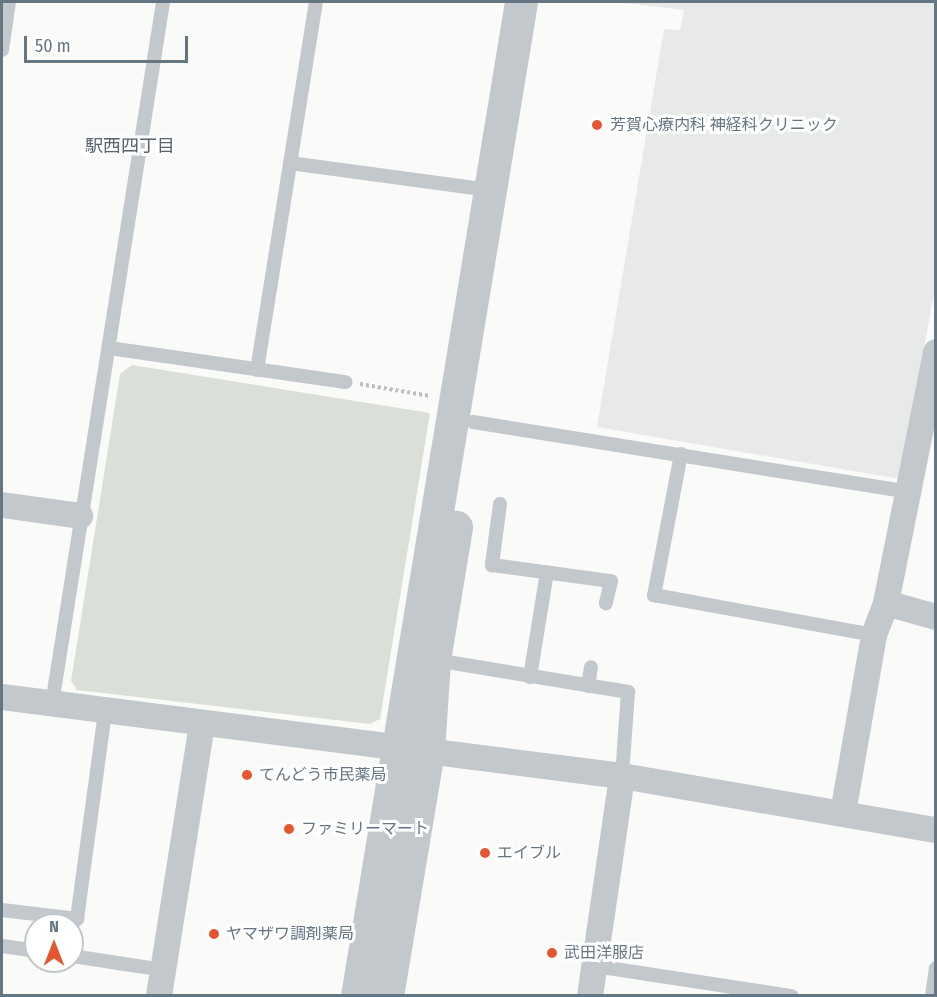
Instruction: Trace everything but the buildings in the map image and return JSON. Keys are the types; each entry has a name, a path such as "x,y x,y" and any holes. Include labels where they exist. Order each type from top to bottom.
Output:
{"street":[{"path":"387,996 428,751 434,660 491,190 521,2"},
{"path":"357,996 396,747 464,411 542,2"},
{"path":"843,813 874,635 886,603 908,492 931,406 936,352"},
{"path":"2,506 80,516"},
{"path":"886,603 936,617"},
{"path":"2,698 622,776 936,830"},
{"path":"159,996 202,724"},
{"path":"590,996 622,776"}],"lane":[{"path":"2,50 9,2"},
{"path":"52,704 163,2"},
{"path":"257,370 316,2"},
{"path":"290,163 491,190"},
{"path":"109,348 346,382"},
{"path":"464,411 681,454 908,492"},
{"path":"681,454 654,595 874,635"},
{"path":"500,504 492,565 611,581 606,603"},
{"path":"530,677 547,572"},
{"path":"434,660 628,693 622,776"},
{"path":"588,686 591,667"},
{"path":"2,910 77,919 105,711"},
{"path":"2,946 24,949"},
{"path":"84,958 163,970"},
{"path":"595,966 792,996"},
{"path":"932,996 936,968"}],"path":[{"path":"346,382 464,411"}],"shaded area":[{"path":"615,2 935,2 935,288 900,479 597,427 664,29 680,30 684,10"},
{"path":"132,365 430,413 380,719 370,724 77,690 71,681 120,374"}],"place":[{"name":"芳賀心療内科 神経科クリニック","path":"597,125"},
{"name":"てんどう市民薬局","path":"247,775"},
{"name":"ファミリーマート","path":"289,829"},
{"name":"エイブル","path":"485,853"},
{"name":"ヤマザワ調剤薬局","path":"214,934"},
{"name":"武田洋服店","path":"552,953"}],"district":[{"name":"駅西四丁目","path":"130,146"}]}
